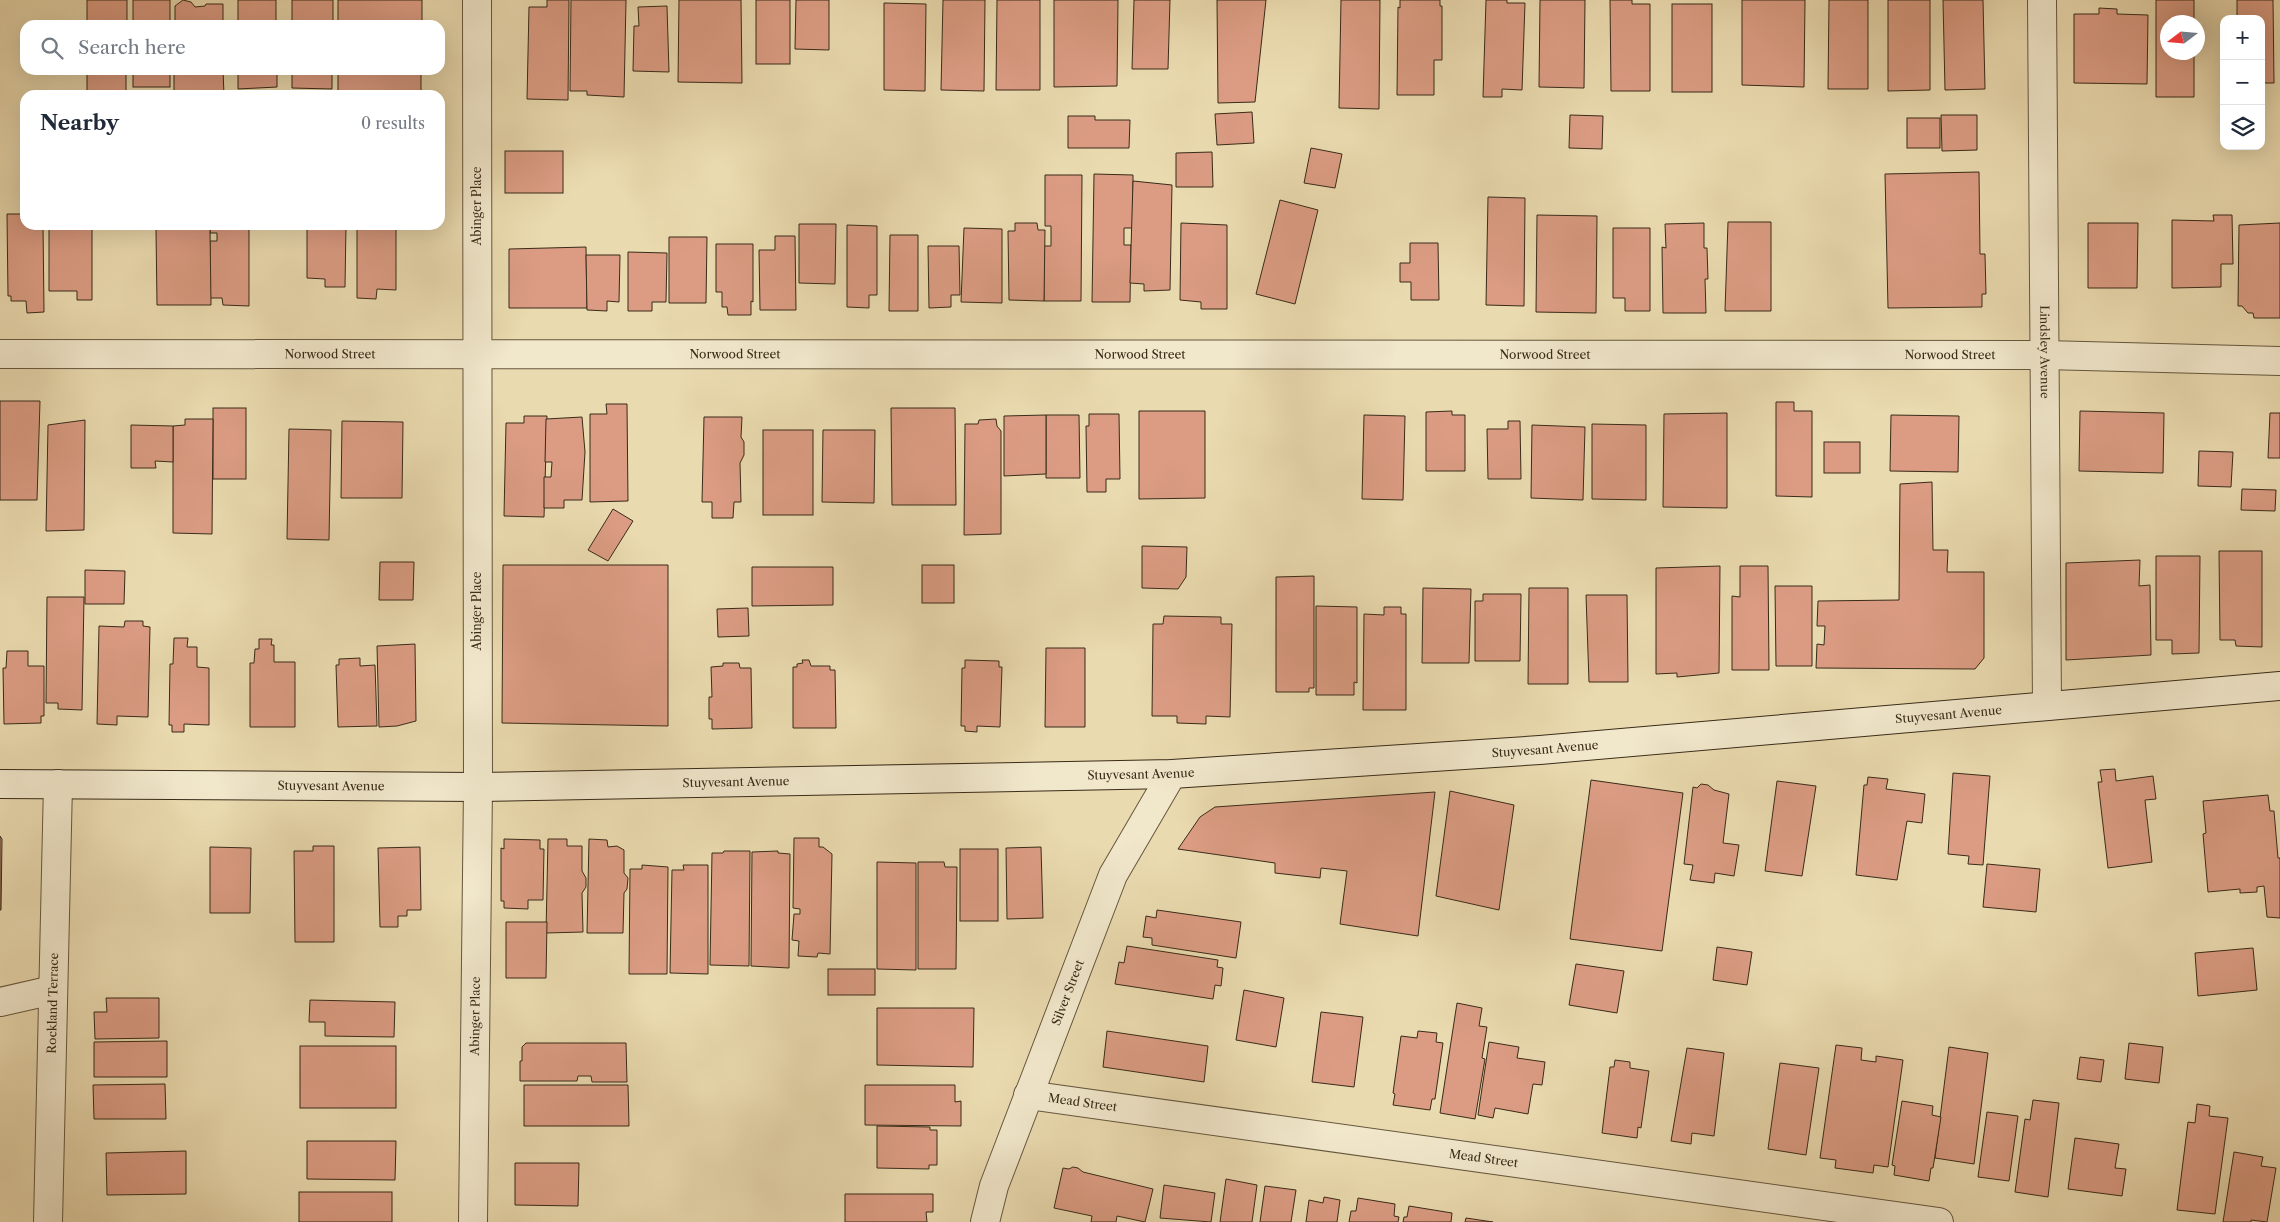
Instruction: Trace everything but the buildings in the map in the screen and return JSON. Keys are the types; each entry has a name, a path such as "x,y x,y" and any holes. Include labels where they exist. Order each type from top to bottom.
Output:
{"street":[{"name":"Abinger Place","path":"473,1222 478,787 477,0"},
{"name":"Lindsley Avenue","path":"2042,0 2047,706"},
{"name":"Norwood Street","path":"0,354 2045,355 2280,361"},
{"name":"Stuyvesant Avenue","path":"0,784 478,787 1172,774 1540,750 2280,686"},
{"name":"Silver Street","path":"984,1222 994,1186 1113,875 1172,774"},
{"name":"Rockland Terrace","path":"48,1222 58,784"},
{"path":"0,1002 54,990"},
{"name":"Mead Street","path":"1028,1095 1939,1222"}]}
